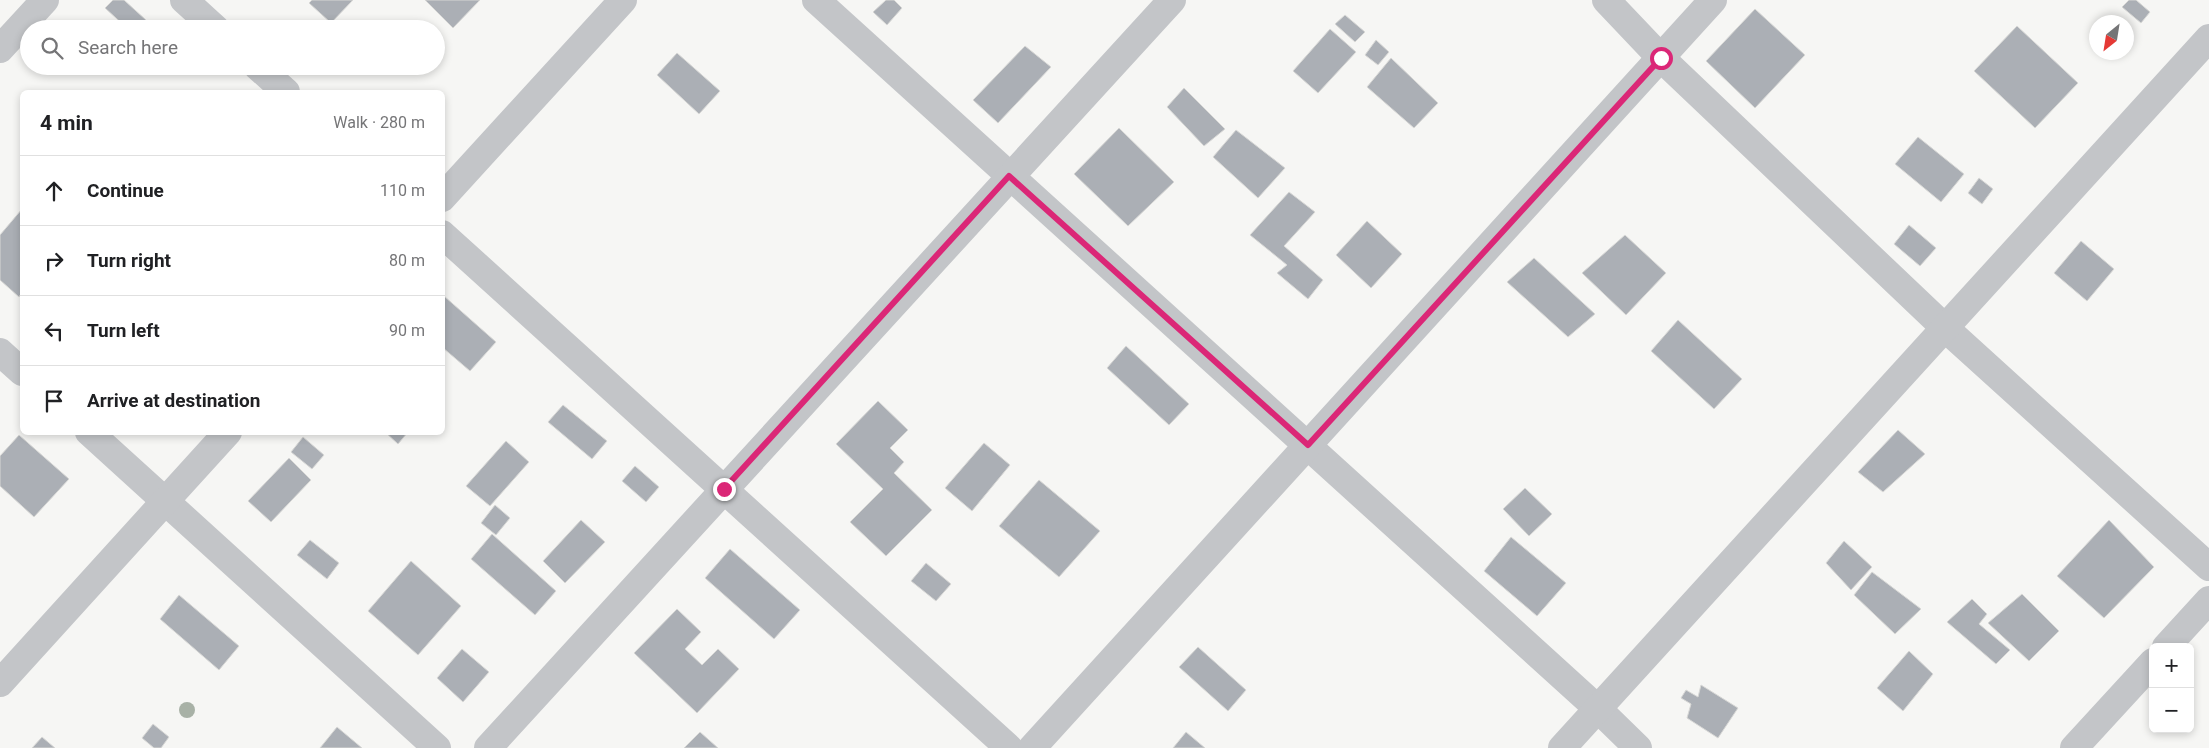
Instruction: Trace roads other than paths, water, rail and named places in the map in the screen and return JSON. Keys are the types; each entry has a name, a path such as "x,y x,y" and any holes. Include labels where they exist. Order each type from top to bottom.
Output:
{"street":[{"path":"27,20 45,0"},
{"path":"184,0 206,20"},
{"path":"445,195 623,0"},
{"path":"816,0 1308,445 1598,709 1638,748"},
{"path":"488,748 1009,176 1172,0"},
{"path":"1606,0 1661,58 1945,328 2209,567"},
{"path":"1032,748 1713,0"},
{"path":"0,49 20,27"},
{"path":"1562,748 2209,38"},
{"path":"267,75 284,90"},
{"path":"445,237 1009,748"},
{"path":"0,352 20,370"},
{"path":"92,435 437,748"},
{"path":"0,683 225,435"},
{"path":"2170,643 2209,600"},
{"path":"2074,748 2149,666"}]}
